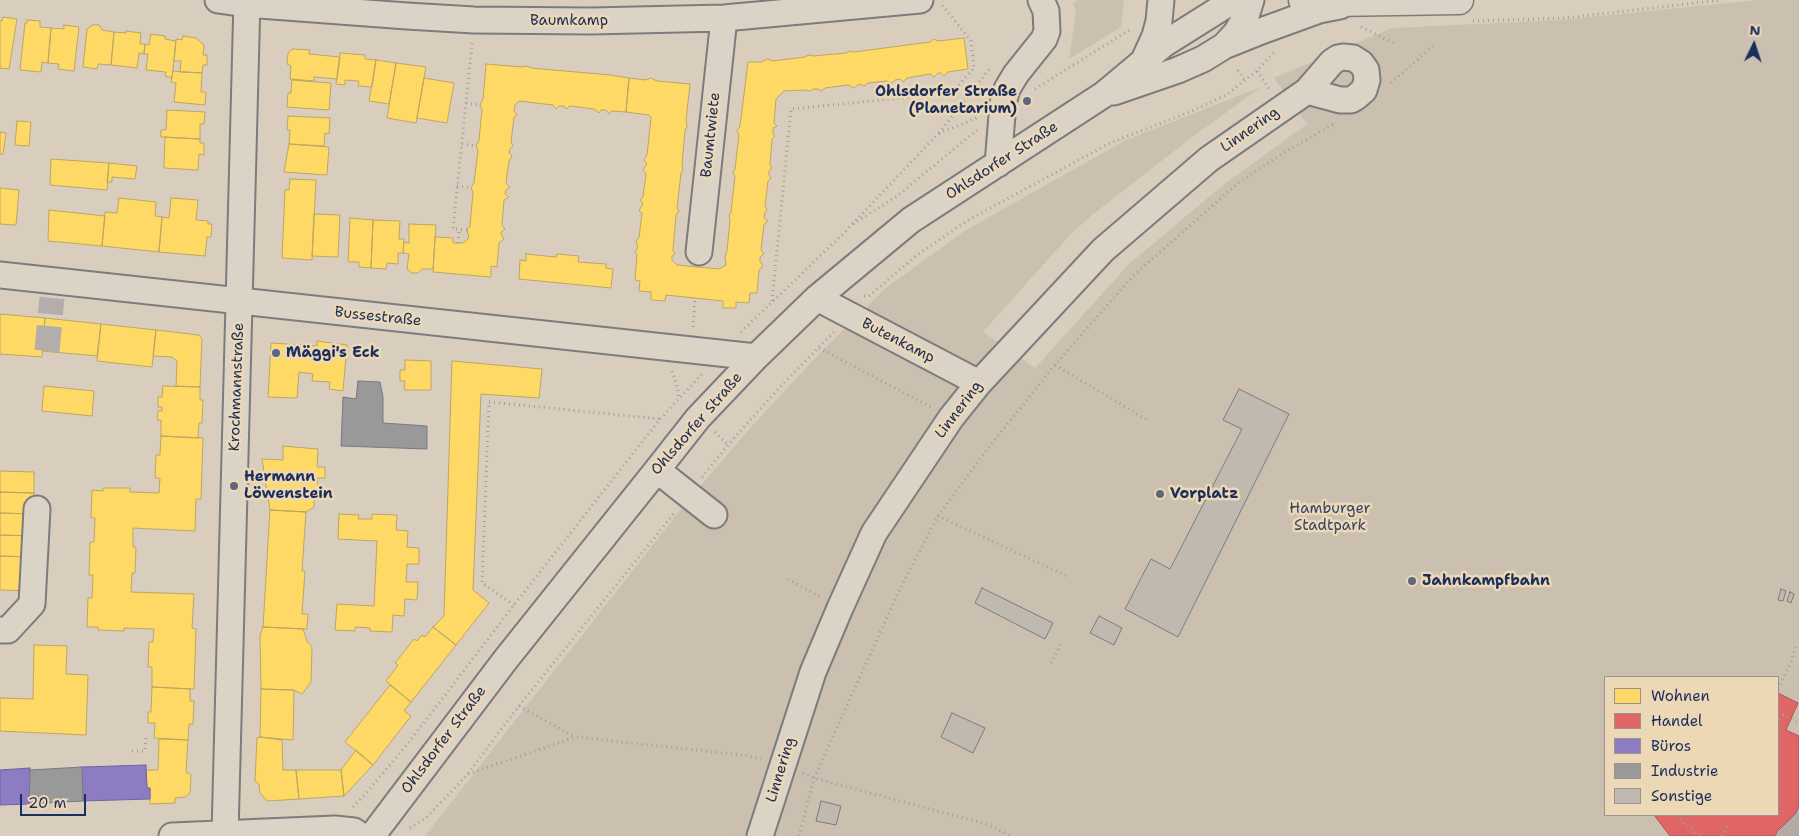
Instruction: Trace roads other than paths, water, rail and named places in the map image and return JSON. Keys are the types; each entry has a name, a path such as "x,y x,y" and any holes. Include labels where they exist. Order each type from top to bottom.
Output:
{"main road":[{"path":"1303,0 1364,19 1463,11"}],"street":[{"name":"Baumkamp","path":"218,0 474,20 592,11 724,18 920,0"},
{"path":"998,164 1002,110 1008,89 1016,74 1044,39 1047,31 1046,11 1040,0"},
{"path":"1144,60 1155,36 1161,0"},
{"name":"Ohlsdorfer Straße","path":"372,836 506,659 698,418 756,357 817,298 911,220 1103,95 1164,44 1234,0"},
{"path":"1224,46 1236,34 1246,16 1251,0"},
{"name":"Krochmannstraße","path":"225,834 247,2"},
{"name":"Ohlsdorfer Straße","path":"1103,95 1178,70 1203,59 1224,46 1319,10 1364,19"},
{"name":"Baumtwiete","path":"699,252 724,18"},
{"name":"Linnering","path":"760,836 813,672 874,533 951,418 979,383 1103,250 1209,159 1307,91"},
{"name":"Bussestraße","path":"0,275 52,290 239,302 699,359 756,357"},
{"name":"Butenkamp","path":"817,298 979,383"},
{"path":"657,470 714,515"},
{"path":"0,630 8,630 32,604 37,509"},
{"path":"172,836 334,829 354,832 361,836"}],"tunnel":[{"path":"47,351 52,298"}],"place":[{"name":"Ohlsdorfer Straße (Planetarium)","path":"1027,101"},
{"name":"Mäggi's Eck","path":"276,353"},
{"name":"Hermann Löwenstein","path":"234,486"},
{"name":"Vorplatz","path":"1160,494"},
{"name":"Jahnkampfbahn","path":"1412,581"}],"park label":[{"name":"Hamburger Stadtpark","path":"1330,518"}]}
